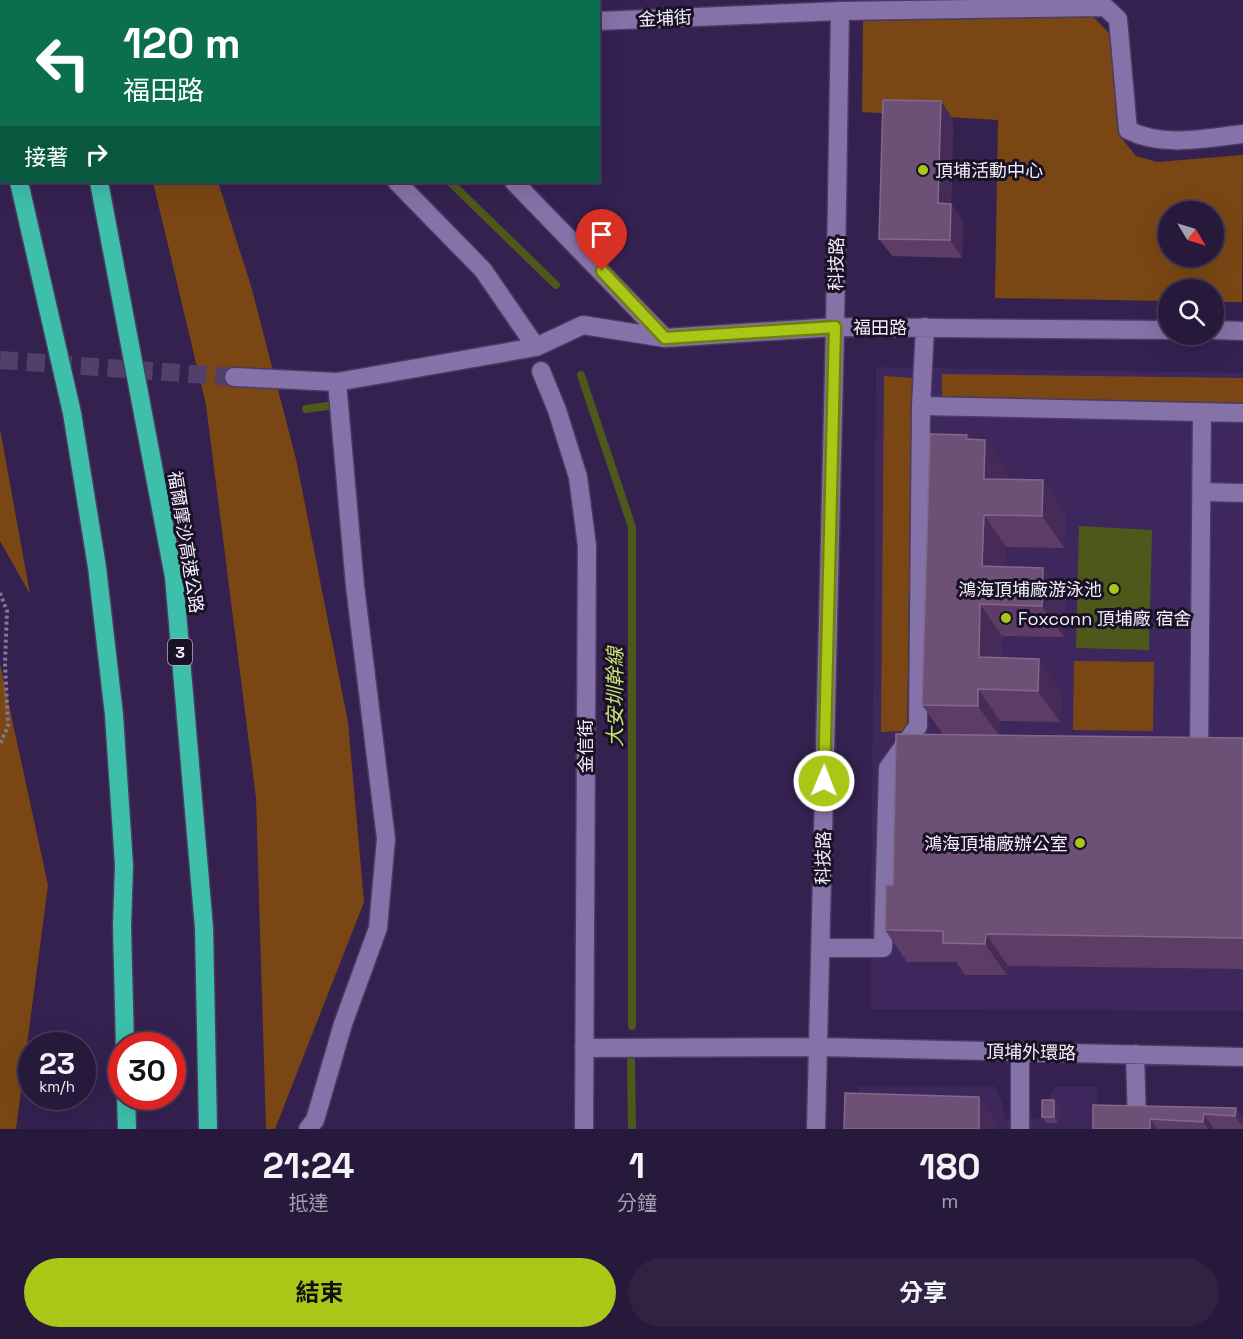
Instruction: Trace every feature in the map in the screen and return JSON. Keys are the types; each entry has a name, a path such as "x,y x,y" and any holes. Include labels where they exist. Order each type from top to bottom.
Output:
{"highway":[{"path":"19,183 72,413 97,567 114,715 124,865 125,1032"},
{"name":"福爾摩沙高速公路","path":"99,183 174,577 204,928 207,1129"},
{"path":"126,1110 126,1129"}],"street":[{"name":"金埔街","path":"600,21 733,7 840,10 1105,7 1118,19 1128,130 1143,138 1181,141 1243,134"},
{"name":"科技路","path":"816,1129 820,1047 820,948 840,10"},
{"path":"398,183 483,270 536,347"},
{"path":"515,183 665,338"},
{"path":"234,377 337,382 536,347 583,325 665,338"},
{"name":"福田路","path":"665,338 835,327 1158,330"},
{"path":"820,948 883,948 888,768 918,726 921,406 925,327"},
{"path":"1224,330 1243,331"},
{"name":"金信街","path":"541,371 557,410 578,477 586,546 584,1129"},
{"path":"308,1129 315,1120 343,1024 378,928 386,839 355,586 337,382"},
{"path":"921,406 1243,413"},
{"path":"1202,413 1199,754 1243,753"},
{"path":"1202,492 1243,493"},
{"name":"頂埔外環路","path":"584,1048 820,1047 1243,1057"},
{"path":"1020,1051 1020,1129"},
{"path":"1136,1054 1137,1122"}],"path":[{"path":"0,593 7,611 5,663 8,726 0,744"}],"shaded area":[{"path":"1093,17 1111,35 1120,136 1136,156 1157,162 1243,155 1242,302 1224,302 1224,279 1158,279 1158,301 995,298 998,120 862,112 863,21"},
{"path":"153,183 218,183 251,286 296,459 348,722 364,902 275,1129 266,1129 256,798 206,405"},
{"path":"876,367 1243,373 1243,1011 870,1009"},
{"path":"942,374 1243,378 1243,406 942,402"},
{"path":"884,376 912,378 907,731 881,732"},
{"path":"0,429 30,594 0,541"},
{"name":"鴻海頂埔廠游泳池","path":"1079,526 1152,530 1149,650 1076,648"},
{"path":"1074,661 1154,662 1153,731 1073,730"},
{"path":"0,664 48,885 29,1032 18,1032 18,1110 16,1129 0,1129"},
{"path":"858,1086 994,1086 1002,1100 1005,1119 1042,1118 1046,1101 1056,1087 1098,1087 1096,1129 856,1129"}],"building":[{"name":"頂埔活動中心","path":"883,100 941,101 938,203 951,204 950,240 879,239"},
{"path":"930,434 967,435 966,439 985,440 984,479 1043,480 1042,516 984,515 982,566 1043,568 1042,606 980,604 979,657 1039,659 1038,691 978,689 978,706 922,705"},
{"name":"鴻海頂埔廠辦公室","path":"896,734 1243,738 1243,938 986,934 985,944 943,943 943,931 885,930 886,885 893,885"},
{"path":"845,1093 979,1097 979,1129 844,1129"},
{"path":"1042,1100 1054,1100 1054,1117 1042,1117"},
{"path":"1093,1105 1236,1108 1235,1116 1204,1114 1203,1122 1150,1119 1150,1129 1093,1129"}],"waterway":[{"name":"大安圳幹線","path":"451,183 556,285"},
{"name":"大安圳幹線","path":"581,375 632,527 632,1026"},
{"path":"306,409 327,406"},
{"name":"大安圳幹線","path":"631,1060 632,1129"}],"tunnel":[{"path":"0,360 234,377"}],"place":[{"name":"頂埔活動中心","path":"923,170"},
{"name":"鴻海頂埔廠游泳池","path":"1114,589"},
{"name":"Foxconn 頂埔廠 宿舍","path":"1006,618"},
{"name":"鴻海頂埔廠辦公室","path":"1080,843"}],"route":[{"path":"602,271 665,338 835,327 824,781"}]}
